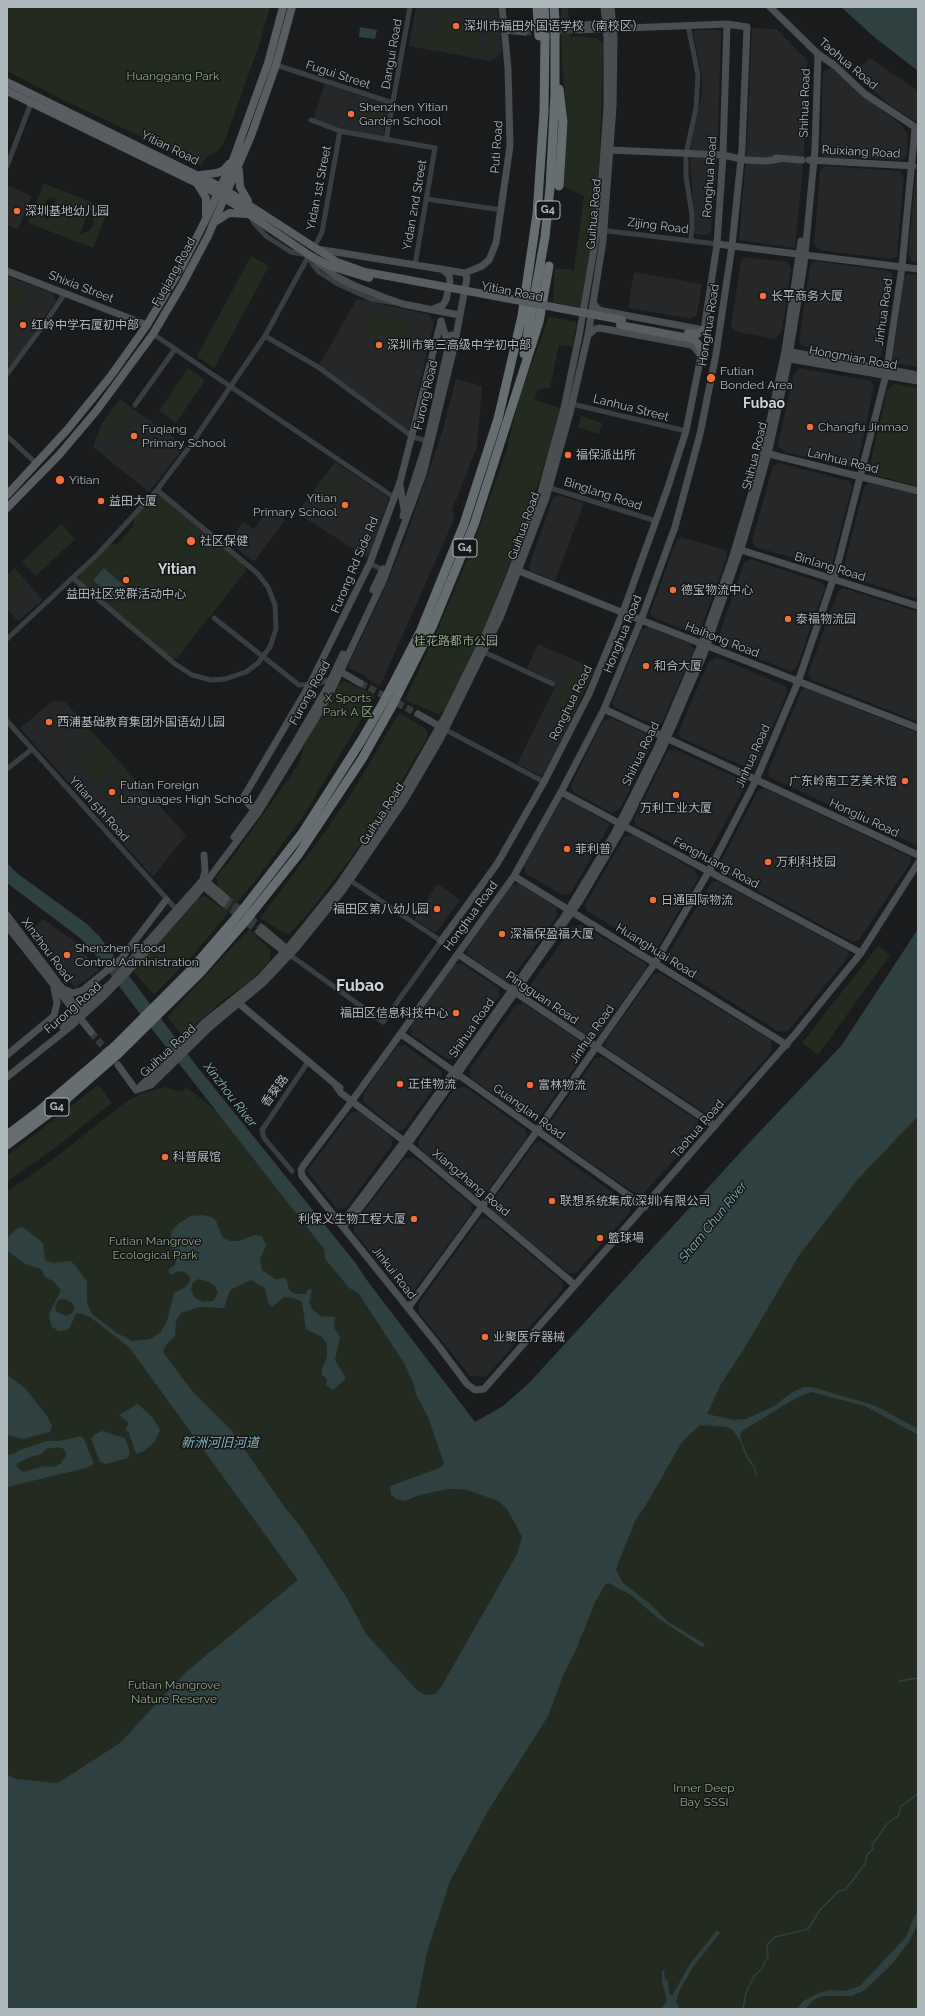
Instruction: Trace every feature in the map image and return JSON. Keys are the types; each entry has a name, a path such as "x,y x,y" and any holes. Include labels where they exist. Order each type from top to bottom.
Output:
{"highway":[{"path":"537,7 542,21"},
{"path":"542,21 544,7"},
{"name":"G4","path":"7,1145 55,1109 167,1001 248,911 387,704 432,627 472,532 519,381 545,237 553,145 555,60 554,7"},
{"name":"G4","path":"395,691 464,524 481,474 508,378 523,309 540,188 538,131 542,21"},
{"path":"555,60 563,122 559,186"},
{"path":"519,381 539,322 549,266"},
{"name":"G4","path":"7,1135 102,1063"}],"main road":[{"name":"Fuqiang Road","path":"236,162 268,63 283,7"},
{"name":"Fuqiang Road","path":"7,508 39,477 78,433 114,388 153,334 186,279 212,228 223,193 276,65 292,7"},
{"name":"Yitian Road","path":"7,82 223,193 251,205 312,252"},
{"name":"Yitian Road","path":"7,91 194,178"},
{"path":"204,223 207,205 206,198 194,178 202,175 217,173 236,162 240,187 251,205"},
{"name":"Fuqiang Road","path":"7,496 37,464 96,394 147,325 204,223 223,193"},
{"name":"Yitian Road","path":"223,193 250,214 312,252 365,272 393,280 621,323 694,339 702,349 701,356"},
{"path":"212,228 219,219 229,213 250,214"},
{"name":"Yitian Road","path":"621,323 698,334 704,330"}],"street":[{"name":"Dangui Road","path":"386,140 410,7"},
{"name":"Puti Road","path":"465,273 482,266 489,260 496,243 502,210 510,146 510,108 502,7"},
{"name":"Guihua Road","path":"236,1001 253,992 287,952 347,879 404,801 484,652 519,571 572,404 588,335 593,303 610,150 613,107 608,27 604,7"},
{"name":"Guihua Road","path":"443,728 483,640 546,486 568,390 601,230 607,107 608,27 611,7"},
{"name":"Taohua Road","path":"770,7 818,54 834,65 865,94 917,129"},
{"path":"577,27 728,24"},
{"name":"Honghua Road","path":"303,1166 401,1034 514,876 562,792 604,709 641,620 675,527 700,434 716,354 732,246 742,149 747,27 728,24"},
{"name":"Ronghua Road","path":"704,330 717,244 723,155 728,24"},
{"path":"688,25 698,75 698,91 686,154 686,176 692,215 691,241"},
{"path":"505,30 524,29"},
{"name":"Shihua Road","path":"342,1226 349,1222 571,911 622,824 665,738 704,645 738,550 765,453 786,355 802,255 808,160 818,54"},
{"name":"Fugui Street","path":"276,65 393,104"},
{"path":"7,166 32,103"},
{"path":"310,120 340,131 386,140"},
{"name":"Jinhua Road","path":"408,1308 537,1131 655,963 709,871 756,780 798,682 834,579 861,477 886,372 902,267 917,129"},
{"name":"Yidan 1st Street","path":"7,639 74,579 157,490 231,387 265,336 322,232 340,131"},
{"name":"Yidan 2nd Street","path":"386,140 435,148 415,265"},
{"name":"Ruixiang Road","path":"742,149 747,156 913,166"},
{"name":"Ruixiang Road","path":"610,150 723,155 741,159 765,161 780,159"},
{"path":"426,199 502,210"},
{"name":"Zijing Road","path":"601,230 717,244"},
{"path":"717,244 918,269"},
{"name":"Yitian Road","path":"312,252 465,273"},
{"name":"Yitian Road","path":"312,252 326,269 353,285 403,304 457,315"},
{"path":"441,269 449,275 450,281 446,300 437,308 430,310 441,321 448,350"},
{"name":"Shixia Street","path":"7,271 147,325"},
{"name":"Furong Road","path":"129,967 176,909 203,882 254,810 331,679 338,670 383,581 423,474 445,388 462,277 465,273"},
{"path":"7,374 45,323 65,293"},
{"path":"593,303 599,310 604,312 704,330"},
{"path":"600,328 598,324 600,315 604,312"},
{"name":"Furong Road","path":"7,1077 112,985 203,882 262,807 316,718 382,570 404,514 427,441 457,315"},
{"name":"Furong Rd Side Rd","path":"254,810 243,798 310,684 370,563 395,498 413,437 441,321"},
{"path":"588,335 595,329 600,328 691,345 701,356"},
{"path":"153,334 395,498"},
{"path":"265,336 318,367 413,437 427,441"},
{"path":"134,405 175,349"},
{"name":"Hongmian Road","path":"786,355 918,376"},
{"name":"Ronghua Road","path":"287,952 383,1022 498,864 544,782 589,694 623,612 656,521 686,431 701,356"},
{"name":"Hongmian Road","path":"886,372 918,381"},
{"name":"Lanhua Street","path":"572,404 686,431"},
{"path":"7,436 37,464"},
{"name":"Lanhua Road","path":"765,453 918,491"},
{"path":"400,482 404,514"},
{"name":"Binglang Road","path":"546,486 656,521"},
{"path":"74,579 175,664 192,675 211,680 232,678 253,668 264,657 273,641 277,623 275,604 268,588 257,573 157,490"},
{"name":"Binlang Road","path":"738,550 918,606"},
{"path":"370,563 382,570"},
{"name":"Haihong Road","path":"519,571 918,728"},
{"path":"214,618 299,685 331,679"},
{"path":"484,652 553,684"},
{"path":"338,670 360,682"},
{"name":"Hongliu Road","path":"604,709 918,855"},
{"path":"418,714 544,782"},
{"name":"Yitian 5th Road","path":"7,721 166,900 176,909"},
{"path":"7,769 32,749"},
{"name":"Fenghuang Road","path":"562,792 861,953"},
{"path":"204,855 205,871 203,882 225,900"},
{"name":"Taohua Road","path":"475,1390 481,1390 486,1387 787,1045 861,953 918,862"},
{"name":"Huanghuai Road","path":"514,876 787,1045"},
{"path":"347,879 441,941"},
{"name":"Guihua Road","path":"118,1065 136,1090 161,1071 196,1036 220,1018 272,965 287,952 296,937 347,879"},
{"path":"63,989 73,992 80,992 121,959 166,900"},
{"name":"Xinzhou Road","path":"7,915 63,989 91,1032"},
{"name":"Xinzhou Road","path":"7,926 79,1015"},
{"path":"261,930 287,952"},
{"path":"273,940 285,941 296,937"},
{"path":"272,965 275,953 273,940"},
{"name":"Pingguan Road","path":"458,954 596,1048 715,1126"},
{"path":"7,1055 55,1013 57,1003 53,984"},
{"path":"252,1015 249,1002 253,992"},
{"name":"Xiangzhang Road","path":"236,1001 336,1086 350,1096 352,1101 406,1143 575,1285"},
{"name":"Furong Road","path":"7,1070 79,1015"},
{"name":"Guanglan Road","path":"401,1034 645,1207"},
{"name":"香葵路","path":"292,1171 264,1138 262,1130 308,1062"},
{"name":"Jinkui Road","path":"303,1166 301,1170 302,1176 467,1384 475,1390"}],"shaded area":[{"name":"深圳市福田外国语学校（南校区）","path":"416,7 497,7 502,50 500,55 491,61 409,46"},
{"path":"752,28 777,29 807,60 804,154 795,248 739,240 747,144"},
{"path":"695,30 718,30 721,32 717,163 711,231 706,235 693,234 694,214 690,161 691,143 702,94 702,76 693,33"},
{"path":"870,58 918,91 918,123 890,105 854,74"},
{"path":"831,68 903,126 908,136 907,155 903,160 825,157 821,154 823,72"},
{"name":"Shenzhen Yitian Garden School","path":"325,84 389,105 382,142 342,134 312,123"},
{"path":"918,151 918,262 912,262 908,254"},
{"path":"826,166 899,171 904,176 897,256 891,259 819,250 814,244 820,171"},
{"name":"深圳基地幼儿园","path":"7,185 32,196 18,229 7,225"},
{"path":"747,257 787,262 791,268 782,331 775,339 737,332 731,326 741,261"},
{"path":"814,261 889,271 893,275 881,356 875,360 803,346 799,341 810,266"},
{"path":"634,272 702,284 697,315 691,319 628,308"},
{"path":"908,274 918,275 918,367 898,364 893,359 904,277"},
{"name":"红岭中学石厦初中部","path":"7,276 52,293 56,300 23,349 7,369"},
{"name":"深圳市第三高级中学初中部","path":"357,299 428,314 434,323 408,433 318,367"},
{"name":"Changfu Jinmao","path":"800,368 871,381 874,386 858,461 852,468 785,452 779,447 778,443 794,374"},
{"path":"456,379 482,386 477,447 452,510 455,517 380,686 369,680 365,675 349,669 348,666 379,601 405,539 442,433"},
{"name":"Fuqiang Primary School","path":"120,399 185,446 149,492 93,447 101,425"},
{"name":"Yitian Primary School","path":"335,462 389,498 368,558 297,513"},
{"path":"779,463 849,481 852,486 832,564 825,567 755,547 752,541 773,466"},
{"path":"869,483 918,495 918,599 846,576 843,570 864,487"},
{"path":"559,495 584,503 555,581 531,571 529,566 553,498"},
{"path":"269,508 285,520 255,561 251,560 229,542 243,522 254,529"},
{"path":"681,537 725,550 727,557 700,631 695,634 652,617 650,613 676,541"},
{"path":"750,559 823,583 825,588 796,669 790,671 721,644 718,638 744,563"},
{"path":"26,581 43,600 18,621 7,609 7,597"},
{"path":"843,588 918,612 918,722 812,680 808,674 838,591"},
{"path":"648,627 691,644 694,650 662,723 654,725 614,707 612,702 642,630"},
{"path":"538,644 595,669 545,774 541,776 517,764 557,683 527,668"},
{"path":"717,657 786,686 788,691 755,768 750,769 681,738 678,733 709,661"},
{"path":"805,688 918,733 918,843 914,844 769,777 768,771 801,691"},
{"name":"Futian Foreign Languages High School","path":"53,701 65,702 186,835 153,877 20,728"},
{"path":"611,718 649,735 652,745 620,809 612,813 573,792 571,785 603,721"},
{"path":"675,749 742,780 745,787 707,856 700,859 636,825 634,819 668,751"},
{"path":"764,788 910,857 911,862 859,940 853,942 722,872 719,865 758,790"},
{"path":"567,799 610,824 571,893 563,895 526,874 524,866 561,801"},
{"path":"634,835 695,870 698,878 658,947 650,950 587,911 585,905 624,837"},
{"path":"717,881 848,951 849,956 788,1031 779,1032 668,962 667,956 711,883"},
{"name":"福田区第八幼儿园","path":"438,884 460,900 437,932 434,932 414,919"},
{"path":"520,884 556,907 557,916 510,981 505,981 467,954 467,949 512,885"},
{"name":"Shenzhen Flood Control Administration","path":"43,919 74,941 99,970 75,988 29,932"},
{"path":"582,925 645,963 647,967 597,1037 591,1038 529,995 527,990 573,926"},
{"path":"461,963 499,988 499,997 453,1059 447,1059 411,1034 411,1026 455,964"},
{"path":"660,973 771,1040 772,1051 716,1114 708,1115 605,1047 605,1042 654,974"},
{"path":"523,1003 587,1046 586,1052 538,1119 531,1120 471,1078 470,1069 516,1005"},
{"path":"405,1045 442,1072 441,1078 404,1129 398,1131 364,1102 363,1094 397,1046"},
{"path":"602,1057 698,1121 701,1131 643,1194 636,1194 549,1134 547,1127 595,1058"},
{"path":"466,1087 526,1130 527,1137 484,1195 477,1196 419,1148 419,1140 455,1088"},
{"path":"359,1111 392,1138 392,1145 346,1208 337,1209 307,1171 350,1113"},
{"path":"540,1141 629,1204 630,1212 576,1273 570,1274 491,1210 492,1202 535,1143"},
{"path":"405,1158 415,1158 471,1204 472,1212 413,1292 405,1294 354,1232 354,1224"},
{"path":"487,1218 562,1281 563,1289 486,1377 470,1376 419,1313 419,1303 480,1219"}],"green space":[{"name":"Huanggang Park","path":"7,7 270,7 258,48 225,140 219,150 207,156 201,165 57,97 7,71"},
{"path":"561,7 568,7 570,36 597,38 603,44 600,150 595,228 581,308 553,302 555,268 574,270 584,196 562,186 568,124 562,66"},
{"path":"435,12 481,20 488,23 493,28 495,36 494,44 488,51 493,52 492,57 419,45 421,40 418,31 420,23 427,15","holes":["432,18 438,18 434,42 427,39 423,31 426,23","480,25 487,29 490,39 486,46 476,50"]},
{"path":"362,102 382,110 376,126 356,119"},
{"path":"45,184 107,208 108,210 93,248 28,223 43,185","holes":["56,197 47,220 47,221 42,213 43,207 48,199","89,210 93,214 94,223 89,231 80,234"]},
{"path":"251,256 269,266 214,368 197,356"},
{"path":"7,281 27,289 19,309 7,304"},
{"path":"373,312 413,323 407,345 366,333"},
{"name":"桂花路都市公园","path":"549,317 577,322 572,347 559,345 550,387 537,390 535,400 560,408 546,460 519,540 476,649 445,710 438,714 405,700 470,553 506,452 520,395"},
{"path":"188,368 205,380 176,423 159,411"},
{"path":"895,384 918,388 918,486 871,474 869,469 887,390"},
{"path":"122,401 131,408 118,425 109,418"},
{"path":"137,412 143,416 143,422 127,443 120,446 114,440 105,452 103,451 131,415","holes":["135,415 141,417 140,422 125,441 119,443 117,440 118,435"]},
{"path":"581,416 602,423 599,434 578,427"},
{"path":"109,422 116,428 106,441 98,435"},
{"path":"338,471 347,476 350,483 349,490 336,508 329,511 322,511 315,503 314,493 328,474","holes":["340,475 346,481 345,491 333,505 326,508 321,506 317,499 319,492 330,477"]},
{"path":"330,478 345,489 339,497 325,486"},
{"path":"324,487 338,497 333,505 318,494"},
{"path":"157,494 160,494 245,564 246,571 177,658 171,659 79,582 79,575 110,544 117,544 119,542 134,525 134,517"},
{"path":"61,524 75,539 36,576 22,562"},
{"path":"15,568 26,581 7,597 7,575"},
{"path":"579,670 585,673 588,681 575,709 569,713 560,711 558,707 555,713 552,711 572,671"},
{"name":"X Sports Park A 区","path":"345,681 375,696 305,814 255,881 193,955 154,995 134,972 195,899 205,896 223,909 233,898 218,887 216,877 233,857 300,762 305,743 339,684"},
{"path":"399,713 425,728 428,734 393,796 351,858 311,910 289,935 274,927 260,918 322,836 354,789"},
{"path":"80,720 131,779 128,781 122,775 116,786 109,789 102,788 77,763 74,753 75,746 80,741 90,738 77,723","holes":["87,742 97,746 80,760 78,755 79,748","115,767 118,774 115,781 109,785 99,782"]},
{"path":"109,791 127,793 126,802 108,801"},
{"path":"249,929 271,950 269,962 250,982 224,999 183,1036 167,1017"},
{"path":"878,946 890,955 818,1055 802,1043"},
{"name":"Inner Deep Bay SSSI","path":"918,1044 918,2009 359,2009 534,1656"},
{"path":"98,1085 112,1103 53,1149 7,1182 7,1156"},
{"path":"164,1087 182,1092 186,1087 220,1114 325,1249 325,1259 349,1288 358,1293 404,1363 414,1385 416,1395 428,1417 444,1464 439,1468 390,1486 396,1499 410,1500 420,1495 448,1489 467,1490 498,1501 507,1509 522,1537 517,1554 436,1696 426,1695 407,1682 367,1635 347,1598 301,1527 286,1510 265,1532 299,1580 7,2009 7,1192 51,1161 127,1101 143,1093"},
{"name":"籃球場","path":"602,1226 611,1234 597,1249 589,1241"}],"water":[{"path":"841,7 918,7 918,71 873,36"},
{"path":"360,27 377,30 375,39 359,37"},
{"path":"104,568 128,589 117,600 93,580"},
{"path":"7,863 18,874 87,924 100,937 195,1064 354,1261 369,1283 475,1422 503,1406 529,1383 748,1144 841,1046 918,929 918,1116 858,1179 800,1254 742,1352 721,1384 707,1414 734,1420 746,1419 774,1406 791,1393 803,1387 812,1387 876,1406 918,1429 918,1435 865,1406 811,1392 796,1398 742,1431 740,1434 742,1444 733,1430 726,1427 700,1425 682,1442 635,1521 616,1569 623,1583 649,1603 668,1622 705,1644 702,1647 659,1619 631,1595 609,1583 605,1585 595,1602 576,1650 563,1676 548,1716 488,1811 450,1881 427,1952 416,2009 7,2009 7,1775 16,1779 58,1783 120,1743 186,1672 298,1580 129,1347 90,1317 80,1313 76,1314 67,1330 59,1331 52,1327 49,1317 50,1312 61,1290 53,1281 45,1277 41,1269 25,1264 8,1251 7,1238 11,1234 18,1228 23,1227 43,1243 45,1260 53,1263 70,1261 74,1264 87,1281 87,1303 92,1314 117,1333 132,1341 150,1339 160,1333 167,1321 174,1293 184,1288 190,1281 190,1277 185,1272 178,1271 171,1275 168,1270 175,1265 177,1257 176,1253 169,1247 172,1231 179,1223 191,1216 204,1215 213,1218 216,1221 223,1238 230,1241 240,1241 254,1235 262,1236 266,1245 260,1260 262,1270 275,1279 286,1278 289,1290 295,1294 305,1294 309,1289 312,1290 309,1302 312,1309 320,1316 335,1318 334,1328 340,1337 335,1360 346,1378 333,1390 326,1385 327,1379 322,1375 322,1369 327,1357 327,1344 322,1337 306,1329 302,1302 294,1298 284,1297 272,1307 268,1302 265,1288 251,1280 230,1290 224,1308 200,1307 181,1313 176,1321 175,1336 166,1345 163,1352 192,1391 231,1430 286,1509 301,1527 347,1598 367,1635 417,1690 426,1695 435,1694 441,1687 517,1554 522,1537 507,1509 498,1501 467,1490 448,1489 420,1495 405,1501 396,1499 391,1495 390,1486 439,1468 444,1464 428,1417 416,1395 414,1385 404,1363 358,1293 349,1288 325,1259 324,1249 95,954 80,938 7,883","holes":["198,1279 209,1282 215,1286 218,1293 213,1301 203,1302 194,1297 191,1289 193,1283","65,1299 72,1303 75,1309 67,1316 57,1312 55,1307 58,1300"]},
{"path":"7,1375 25,1388 47,1416 52,1426 50,1432 23,1439 7,1435"},
{"path":"138,1404 152,1417 160,1430 155,1441 144,1451 136,1454 129,1433 125,1429 129,1423 119,1415"},
{"path":"102,1431 125,1438 130,1452 128,1458 106,1464 100,1462 91,1439 94,1435"},
{"path":"81,1436 84,1439 94,1464 86,1468 7,1487 7,1455 47,1441 60,1441","holes":["58,1447 64,1449 67,1454 61,1463 55,1467 44,1466 23,1472 16,1466 18,1463 33,1456 40,1455 46,1449"]},
{"path":"918,1912 918,1923 910,1940 893,1963 865,1990 852,1996 824,1996 813,2000 805,2009 797,2009 802,2002 816,1994 829,1990 845,1991 860,1986 906,1937 914,1917"},
{"path":"717,1930 720,1933 695,1964 680,1989 676,2002 680,2009 661,2009 667,2001 662,1981 662,1971 664,1970 665,1979 668,1981 669,1994 672,1996 690,1964"}],"waterway":[{"path":"741,1442 747,1457 754,1466 756,1475"},
{"path":"899,1681 918,1678"},
{"path":"743,2009 746,1993 754,1976 762,1969 768,1956 767,1945 775,1937 808,1929 820,1910 838,1892 846,1889 865,1864 867,1855 873,1849 872,1845 887,1824 899,1815 900,1807 918,1794"}],"tunnel":[{"path":"524,27 577,25"},
{"path":"524,32 577,30"},
{"path":"360,683 418,714"},
{"path":"226,898 262,928"},
{"path":"223,903 259,932"},
{"path":"91,1032 110,1055"}],"place":[{"name":"深圳市福田外国语学校（南校区）","path":"456,26"},
{"name":"Shenzhen Yitian Garden School","path":"351,114"},
{"name":"深圳基地幼儿园","path":"17,211"},
{"name":"长平商务大厦","path":"763,296"},
{"name":"红岭中学石厦初中部","path":"23,325"},
{"name":"深圳市第三高级中学初中部","path":"379,345"},
{"name":"Futian Bonded Area","path":"711,378"},
{"name":"Changfu Jinmao","path":"810,427"},
{"name":"Fuqiang Primary School","path":"134,436"},
{"name":"福保派出所","path":"568,455"},
{"name":"Yitian","path":"60,480"},
{"name":"益田大厦","path":"101,501"},
{"name":"Yitian Primary School","path":"345,505"},
{"name":"社区保健","path":"191,541"},
{"name":"益田社区党群活动中心","path":"126,580"},
{"name":"德宝物流中心","path":"673,590"},
{"name":"泰福物流园","path":"788,619"},
{"name":"和合大厦","path":"646,666"},
{"name":"西浦基础教育集团外国语幼儿园","path":"49,722"},
{"name":"广东岭南工艺美术馆","path":"905,781"},
{"name":"Futian Foreign Languages High School","path":"112,792"},
{"name":"万利工业大厦","path":"676,795"},
{"name":"菲利普","path":"567,849"},
{"name":"万利科技园","path":"768,862"},
{"name":"日通国际物流","path":"653,900"},
{"name":"福田区第八幼儿园","path":"437,909"},
{"name":"深福保盈福大厦","path":"502,934"},
{"name":"Shenzhen Flood Control Administration","path":"67,955"},
{"name":"福田区信息科技中心","path":"456,1013"},
{"name":"正佳物流","path":"400,1084"},
{"name":"富林物流","path":"530,1085"},
{"name":"科普展馆","path":"165,1157"},
{"name":"联想系统集成(深圳)有限公司","path":"552,1201"},
{"name":"利保义生物工程大厦","path":"414,1219"},
{"name":"籃球場","path":"600,1238"},
{"name":"业聚医疗器械","path":"485,1337"}],"district":[{"name":"Fubao","path":"764,404"},
{"name":"Yitian","path":"177,570"},
{"name":"Fubao","path":"360,986"}],"water label":[{"name":"Xinzhou River","path":"230,1095"},
{"name":"Sham Chun River","path":"713,1222"},
{"name":"新洲河旧河道","path":"220,1443"}],"park label":[{"name":"Futian Mangrove Ecological Park","path":"155,1248"},
{"name":"Futian Mangrove Nature Reserve","path":"174,1692"}]}
